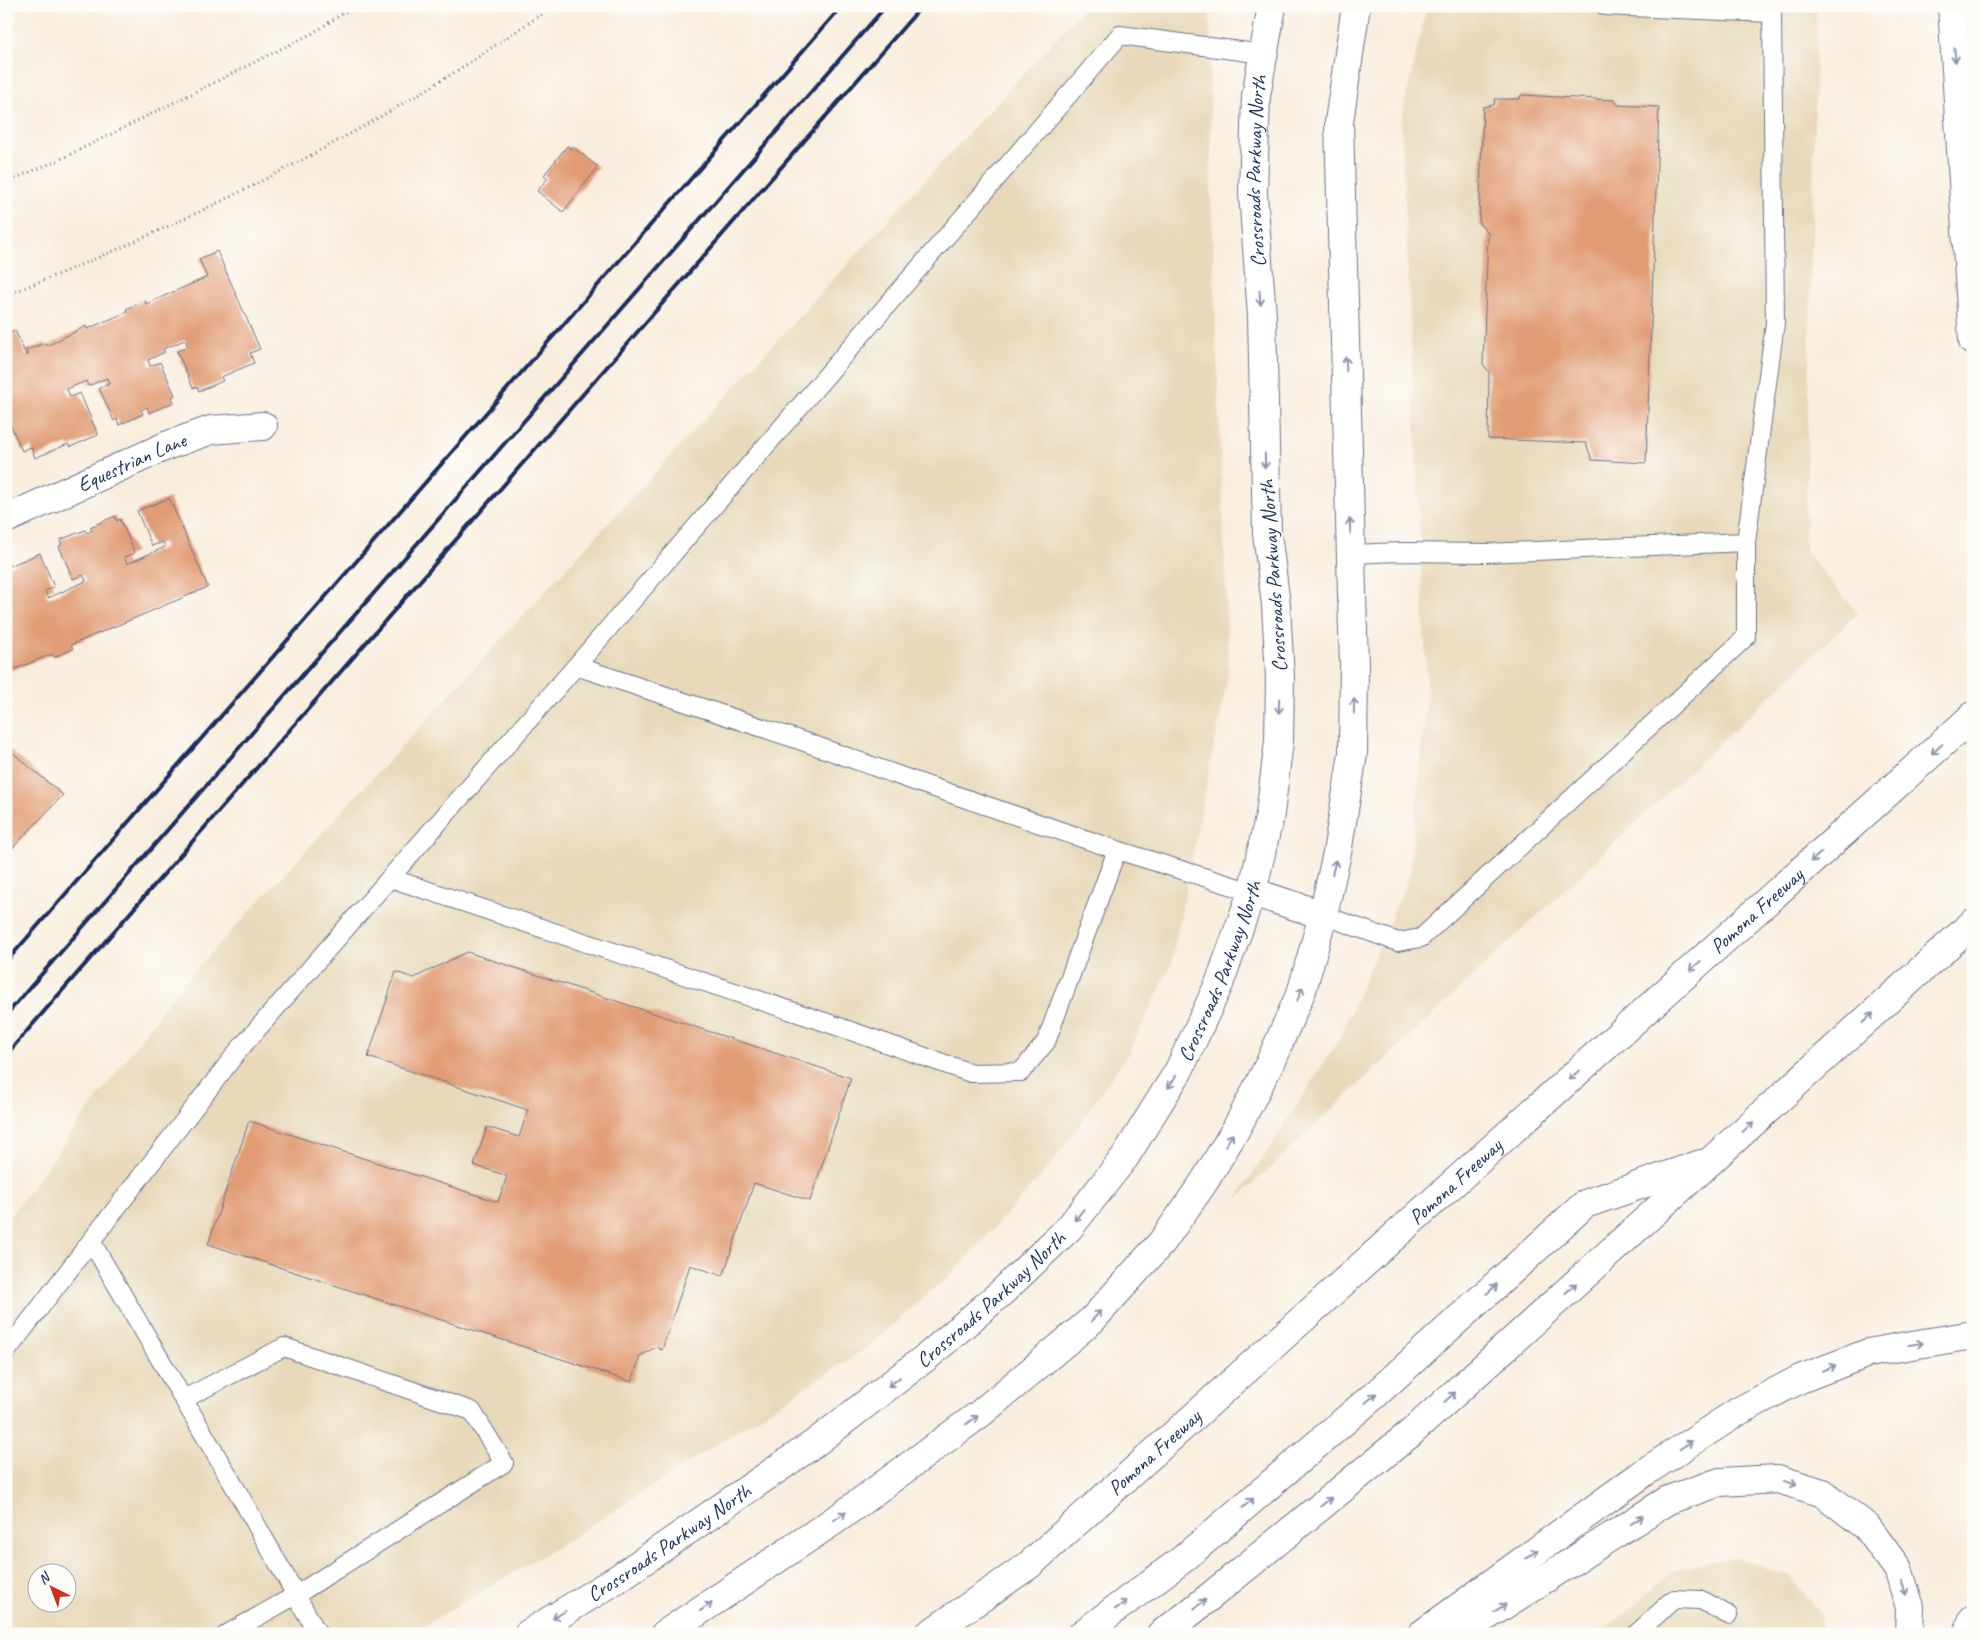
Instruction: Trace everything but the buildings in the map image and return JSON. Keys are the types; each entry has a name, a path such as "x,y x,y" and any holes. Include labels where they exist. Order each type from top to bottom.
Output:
{"main road":[{"name":"Crossroads Parkway North","path":"528,1634 617,1579 815,1443 929,1355 1002,1292 1069,1228 1125,1157 1179,1070 1219,984 1252,892 1270,814 1278,741 1280,678 1276,605 1267,533 1262,316 1253,193 1256,96 1272,6"},
{"path":"665,1634 841,1516 974,1419 1092,1320 1162,1242 1204,1182 1236,1129 1269,1065 1302,990 1338,853 1353,754 1354,666 1339,122 1356,6"},
{"path":"1952,6 1973,341"},
{"name":"Equestrian Lane","path":"6,519 166,446 212,430 263,426"},
{"name":"Pomona Freeway","path":"929,1634 1029,1565 1973,716"},
{"path":"1252,892 1323,915"},
{"path":"1161,1634 1194,1610 1412,1432 1973,923"},
{"path":"1082,1634 1198,1546 1377,1393 1585,1204 1712,1160"},
{"path":"1422,1634 1645,1472 1739,1411 1800,1379 1868,1353 1973,1335"},
{"path":"1458,1634 1668,1500 1720,1482 1778,1479 1823,1492 1867,1527 1898,1569 1910,1607 1908,1634"},
{"path":"1967,1634 1973,1619"}],"lane":[{"path":"1323,915 1398,942 1422,938 1746,637 1746,542 1775,323 1772,12 1605,6"},
{"path":"6,1352 238,1051 576,666 1120,35 1263,54"},
{"path":"1351,554 1400,552 1486,553 1746,542"},
{"path":"576,666 806,742 1117,850 1252,892"},
{"path":"390,878 825,1022 970,1073 1021,1072 1046,1042 1117,850"},
{"path":"91,1241 184,1399 318,1634"},
{"path":"184,1399 284,1347 472,1411 504,1463 296,1595 227,1634"},
{"path":"1636,1634 1674,1599 1700,1600 1728,1615"}],"path":[{"path":"6,182 57,160 312,33 354,6"},
{"path":"6,295 131,244 278,173 426,90 554,6"}],"shaded area":[{"path":"1086,6 1210,6 1211,201 1229,670 1171,965 1129,1052 1054,1161 961,1265 869,1346 564,1543 409,1634 6,1634 6,1222 178,989"},
{"path":"1427,6 1817,6 1805,552 1858,613 1236,1200 1338,1041 1410,874 1427,689 1401,120"},
{"path":"1733,1557 1789,1575 1821,1615 1825,1634 1601,1634 1674,1570"}],"railway":[{"path":"6,962 842,6"},
{"path":"6,1015 886,6"},
{"path":"6,1055 922,6"}]}
